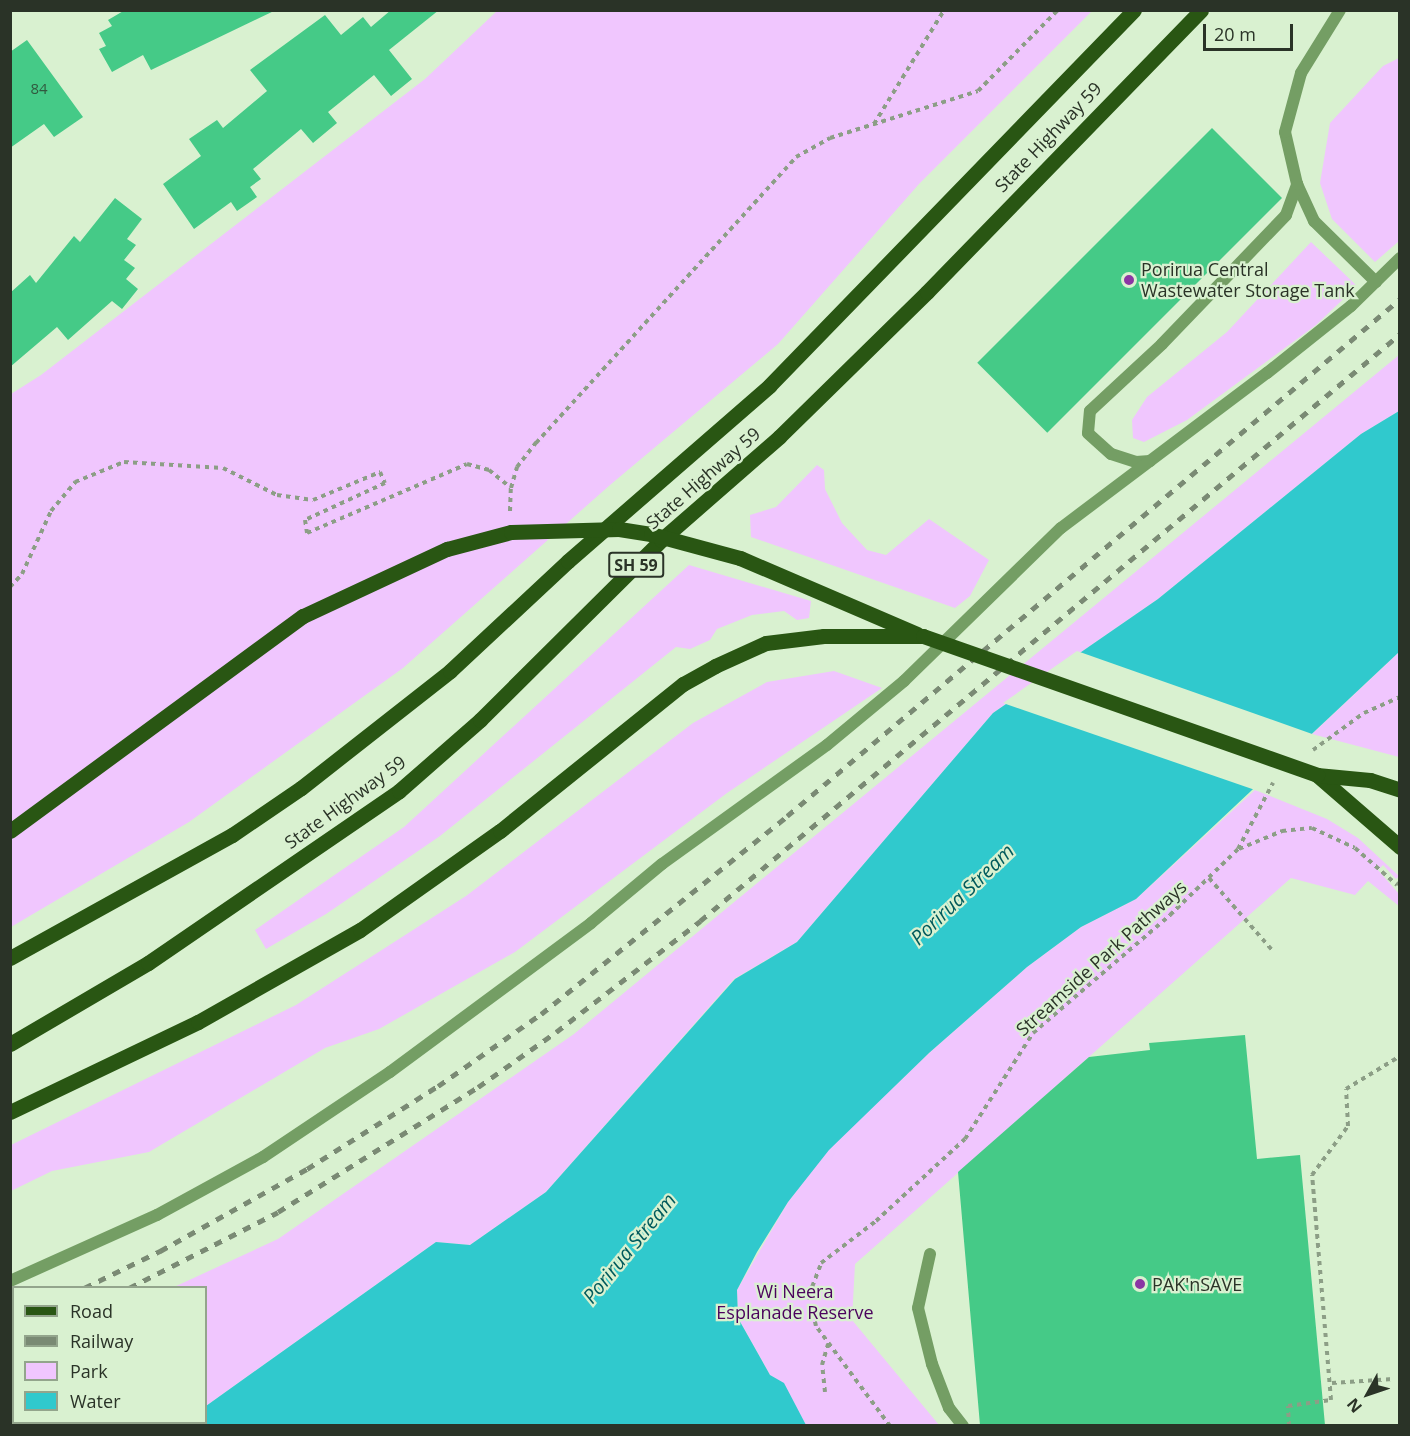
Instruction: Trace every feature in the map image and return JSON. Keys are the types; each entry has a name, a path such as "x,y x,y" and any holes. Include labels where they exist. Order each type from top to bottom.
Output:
{"main road":[{"name":"State Highway 59","path":"10,958 232,835 301,788 450,671 568,561 769,386 1134,10"},
{"name":"State Highway 59","path":"10,1044 148,963 399,791 480,720 661,540 779,437 927,292 1201,10"},
{"path":"10,831 303,616 447,549 511,532 619,529 651,534 740,558 923,636 1317,775 1370,780 1400,790"},
{"path":"10,1112 198,1022 360,930 500,831 682,684 715,666 766,643 824,636 923,636"},
{"path":"1317,775 1400,847"}],"lane":[{"path":"1340,10 1301,74 1284,132 1296,184 1314,221 1376,282"},
{"path":"1150,461 1136,462 1111,454 1088,433 1090,411 1162,344 1286,215 1296,184"},
{"path":"10,1281 157,1215 263,1157 390,1072 591,923 662,864 827,745 904,681 1061,528 1267,373 1376,282 1400,258"},
{"path":"930,1254 918,1308 932,1364 949,1408 963,1425"}],"path":[{"path":"874,124 944,10"},
{"path":"510,519 510,489 517,467 779,173 815,145 978,91 1058,10"},
{"path":"10,586 22,574 51,511 75,482 124,462 223,468 277,495 313,500 380,472 385,483 305,520 307,533 467,464 489,470 510,489"},
{"name":"Streamside Park Pathways","path":"890,1425 816,1326 810,1309 809,1295 821,1263 876,1221 965,1139 1033,1033 1209,878 1238,849 1282,831 1312,828 1346,842 1397,885 1400,882"},
{"path":"1209,878 1273,951"},
{"path":"1289,1425 1288,1406 1330,1400 1332,1383 1312,1175 1348,1126 1346,1089 1400,1056"},
{"path":"825,1392 822,1365 828,1343"},
{"path":"1332,1383 1394,1379"}],"green space":[{"path":"497,11 1092,11 919,184 778,344 610,485 403,668 189,822 11,927 11,394 41,375 425,79"},
{"path":"1399,58 1399,241 1375,262 1332,219 1320,183 1330,123 1383,66"},
{"path":"1311,242 1357,286 1316,325 1187,420 1144,442 1133,438 1132,420 1147,397 1227,332"},
{"path":"1399,355 1399,411 1361,434 1158,599 993,713 797,942 734,979 546,1192 470,1245 436,1242 207,1405 207,1286 176,1286 278,1239 574,1034"},
{"path":"817,465 824,470 825,489 842,523 867,550 886,555 929,519 989,560 970,596 955,608 751,537 750,515 776,507"},
{"path":"689,565 811,601 809,618 797,620 784,611 752,615 717,629 710,640 690,649 676,647 440,836 326,914 266,949 255,930 404,827"},
{"path":"1399,652 1399,757 1312,734 1378,672"},
{"path":"834,671 882,688 727,793 515,952 379,1029 325,1048 149,1152 52,1171 11,1191 11,1145 296,1005 466,896 693,723 767,682"},
{"name":"Wi Neera Esplanade Reserve","path":"1255,790 1327,819 1358,838 1399,876 1396,879 1383,865 1378,870 1399,894 1399,906 1368,881 1355,895 1291,878 855,1264 852,1320 939,1425 652,1426 770,1375 738,1318 737,1290 788,1202 829,1149 929,1053 1027,967 1081,927 1136,899"},
{"path":"12,1392 12,1424 96,1424 11,1425"}],"water":[{"name":"Porirua Stream","path":"1399,411 1399,652 1136,899 1081,927 1027,967 929,1053 829,1150 788,1202 737,1290 738,1318 770,1375 784,1383 806,1425 178,1426 207,1424 207,1405 436,1242 470,1245 546,1192 735,979 797,942 993,713 1158,599 1361,434"}],"pier":[{"path":"1077,651 1315,735 1258,791 1003,703"}],"building":[{"path":"125,10 276,10 151,70 143,55 112,72 99,49 106,46 99,33 112,26 108,20"},
{"path":"391,10 439,10 389,50 412,79 391,96 374,75 328,112 337,123 313,143 301,129 253,169 261,179 250,187 257,197 237,211 231,202 194,229 163,184 201,156 189,139 217,120 223,128 267,91 250,70 325,15 341,35 363,17 371,27"},
{"path":"27,40 83,117 54,137 44,124 10,148 10,52"},
{"name":"Porirua Central Wastewater Storage Tank","path":"1212,128 1282,198 1047,433 977,363"},
{"path":"115,198 142,219 127,239 136,245 124,260 135,268 126,279 138,289 122,309 112,301 68,340 57,327 10,367 10,293 30,275 36,283 74,236 80,242"},
{"name":"PAK'nSAVE","path":"1245,1035 1257,1159 1300,1155 1325,1425 980,1425 958,1172 1089,1057 1150,1050 1149,1043"}],"railway":[{"path":"88,1286 160,1251 307,1169 438,1086 541,1014 787,816 1400,299"},
{"path":"133,1286 278,1212 478,1087 556,1032 700,921 1400,334"}],"place":[{"name":"Porirua Central Wastewater Storage Tank","path":"1129,280"},
{"name":"PAK'nSAVE","path":"1140,1284"}]}
